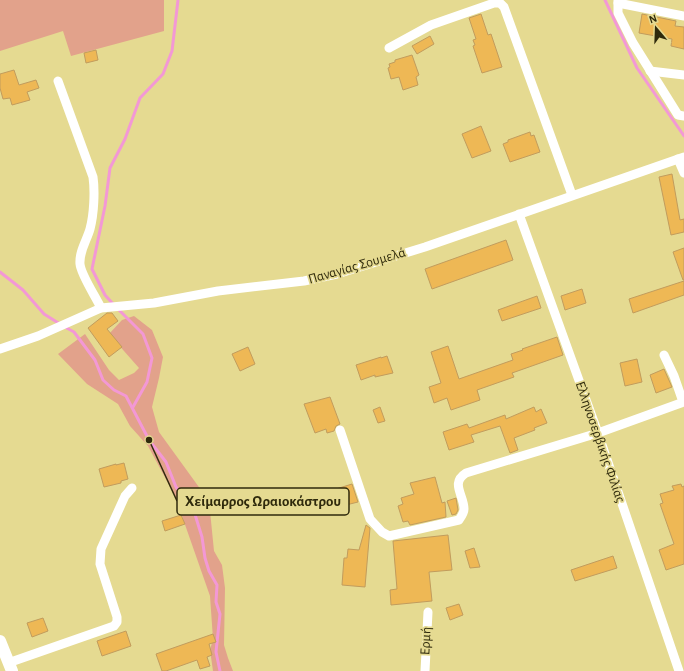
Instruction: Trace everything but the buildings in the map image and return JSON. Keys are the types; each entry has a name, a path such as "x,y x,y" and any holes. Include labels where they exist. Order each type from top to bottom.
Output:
{"street":[{"path":"684,16 618,1 618,13 633,43 678,115 684,116"},
{"path":"389,48 431,25 494,3 500,3 504,7 572,195"},
{"path":"650,71 684,74"},
{"path":"58,81 93,177 94,185 90,228 82,250 80,264 82,271 106,308"},
{"path":"681,158 684,173"},
{"name":"Παναγίας Σουμελά","path":"0,350 106,308 154,303 238,288 318,279 376,263 681,158"},
{"name":"Ελληνοσερβικής Φιλίας","path":"519,214 598,433 679,671"},
{"path":"340,430 370,519 382,532 389,536 459,520 464,509 458,483 460,477 466,473 598,433 681,403 682,399 674,376 664,355"},
{"path":"0,641 10,667 114,626 117,622 117,617 100,564 100,556 101,549 125,496 132,488"},
{"name":"Ερμή","path":"425,671 428,612"}],"shaded area":[{"path":"0,0 164,0 164,31 71,56 63,31 0,51"},
{"path":"134,316 152,330 163,357 152,407 159,432 209,501 214,551 222,565 225,588 224,645 233,671 213,671 210,650 213,639 210,596 175,496 148,446 130,426 118,404 87,384 58,354 85,334 109,370 119,380 134,373 139,368 109,334 122,320"}],"waterway":[{"path":"114,305 105,295 92,269 105,206 110,168 125,139 140,98 163,74 172,51 178,0"},
{"path":"605,0 637,68 684,136"},
{"path":"0,272 23,290 44,314 60,324"},
{"path":"118,309 143,334 152,358 147,382 133,407"},
{"path":"65,327 74,332 95,360 103,380 114,390 126,396 149,440 166,462 176,487 193,508 202,537 205,558 209,571 217,585 216,602 220,614 216,652 220,671"}],"place":[{"name":"Χείμαρρος Ωραιοκάστρου","path":"149,440"}]}
